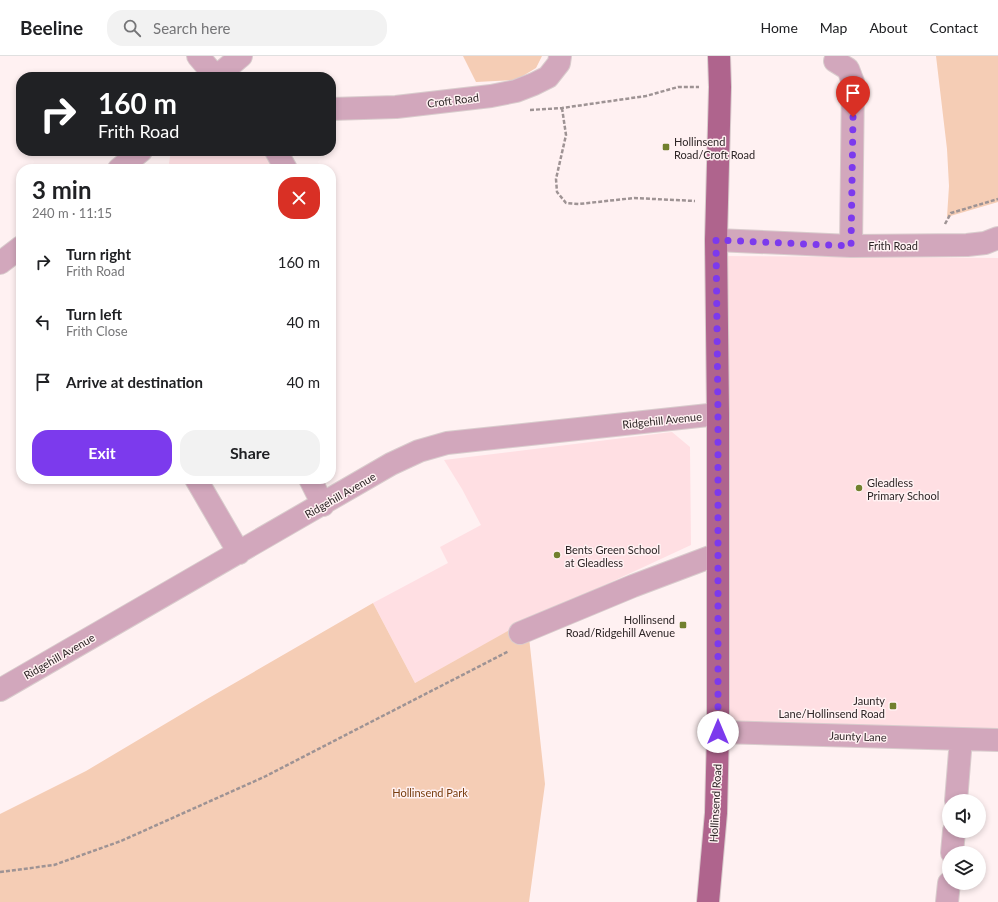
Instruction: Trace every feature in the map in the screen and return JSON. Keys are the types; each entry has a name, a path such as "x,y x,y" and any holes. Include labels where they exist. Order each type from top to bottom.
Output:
{"main road":[{"name":"Hollinsend Road","path":"708,902 716,813 718,732 716,202 720,86 719,56"}],"street":[{"path":"198,56 212,72"},
{"path":"222,72 241,56"},
{"name":"Croft Road","path":"336,109 396,107 491,96 516,91 548,77 559,63 560,56"},
{"path":"835,61 848,69 853,82 851,246"},
{"path":"125,164 135,156"},
{"name":"Frith Road","path":"716,240 851,246 967,245 985,243 997,238"},
{"path":"0,263 16,251"},
{"name":"Ridgehill Avenue","path":"0,690 324,505 391,464 418,451 446,443 718,414"},
{"path":"199,484 239,553"},
{"path":"313,484 324,505"},
{"path":"520,633 633,586 718,554"},
{"name":"Jaunty Lane","path":"718,732 998,740"},
{"path":"957,794 961,739"},
{"path":"948,902 949,890"}],"path":[{"path":"527,110 562,108 646,96 678,87 720,86"},
{"path":"562,108 566,135 556,179 556,192 566,203 579,204 634,198 716,202"},
{"path":"938,245 944,225 951,213 998,199"},
{"path":"0,872 54,865 121,841 264,777 514,648 520,633"}],"shaded area":[{"path":"170,156 286,156 290,164 169,164"},
{"name":"Gleadless Primary School","path":"713,256 998,258 998,738 718,732"},
{"name":"Bents Green School at Gleadless","path":"672,432 690,447 691,545 525,622 415,683 373,603 448,563 440,547 481,525 462,489 444,460"}],"green space":[{"path":"463,56 542,56 536,68 516,80 476,82"},
{"path":"936,56 998,56 998,202 947,217 949,186 947,149"},
{"name":"Hollinsend Park","path":"373,603 415,683 524,622 528,628 545,784 529,902 0,902 0,814 86,771"}],"place":[{"name":"Hollinsend Road/Croft Road","path":"666,147"},
{"name":"Gleadless Primary School","path":"859,488"},
{"name":"Bents Green School at Gleadless","path":"557,555"},
{"name":"Hollinsend Road/Ridgehill Avenue","path":"683,625"},
{"name":"Jaunty Lane/Hollinsend Road","path":"893,706"}],"route":[{"path":"718,732 718,414 716,240 851,246 853,117"}]}
